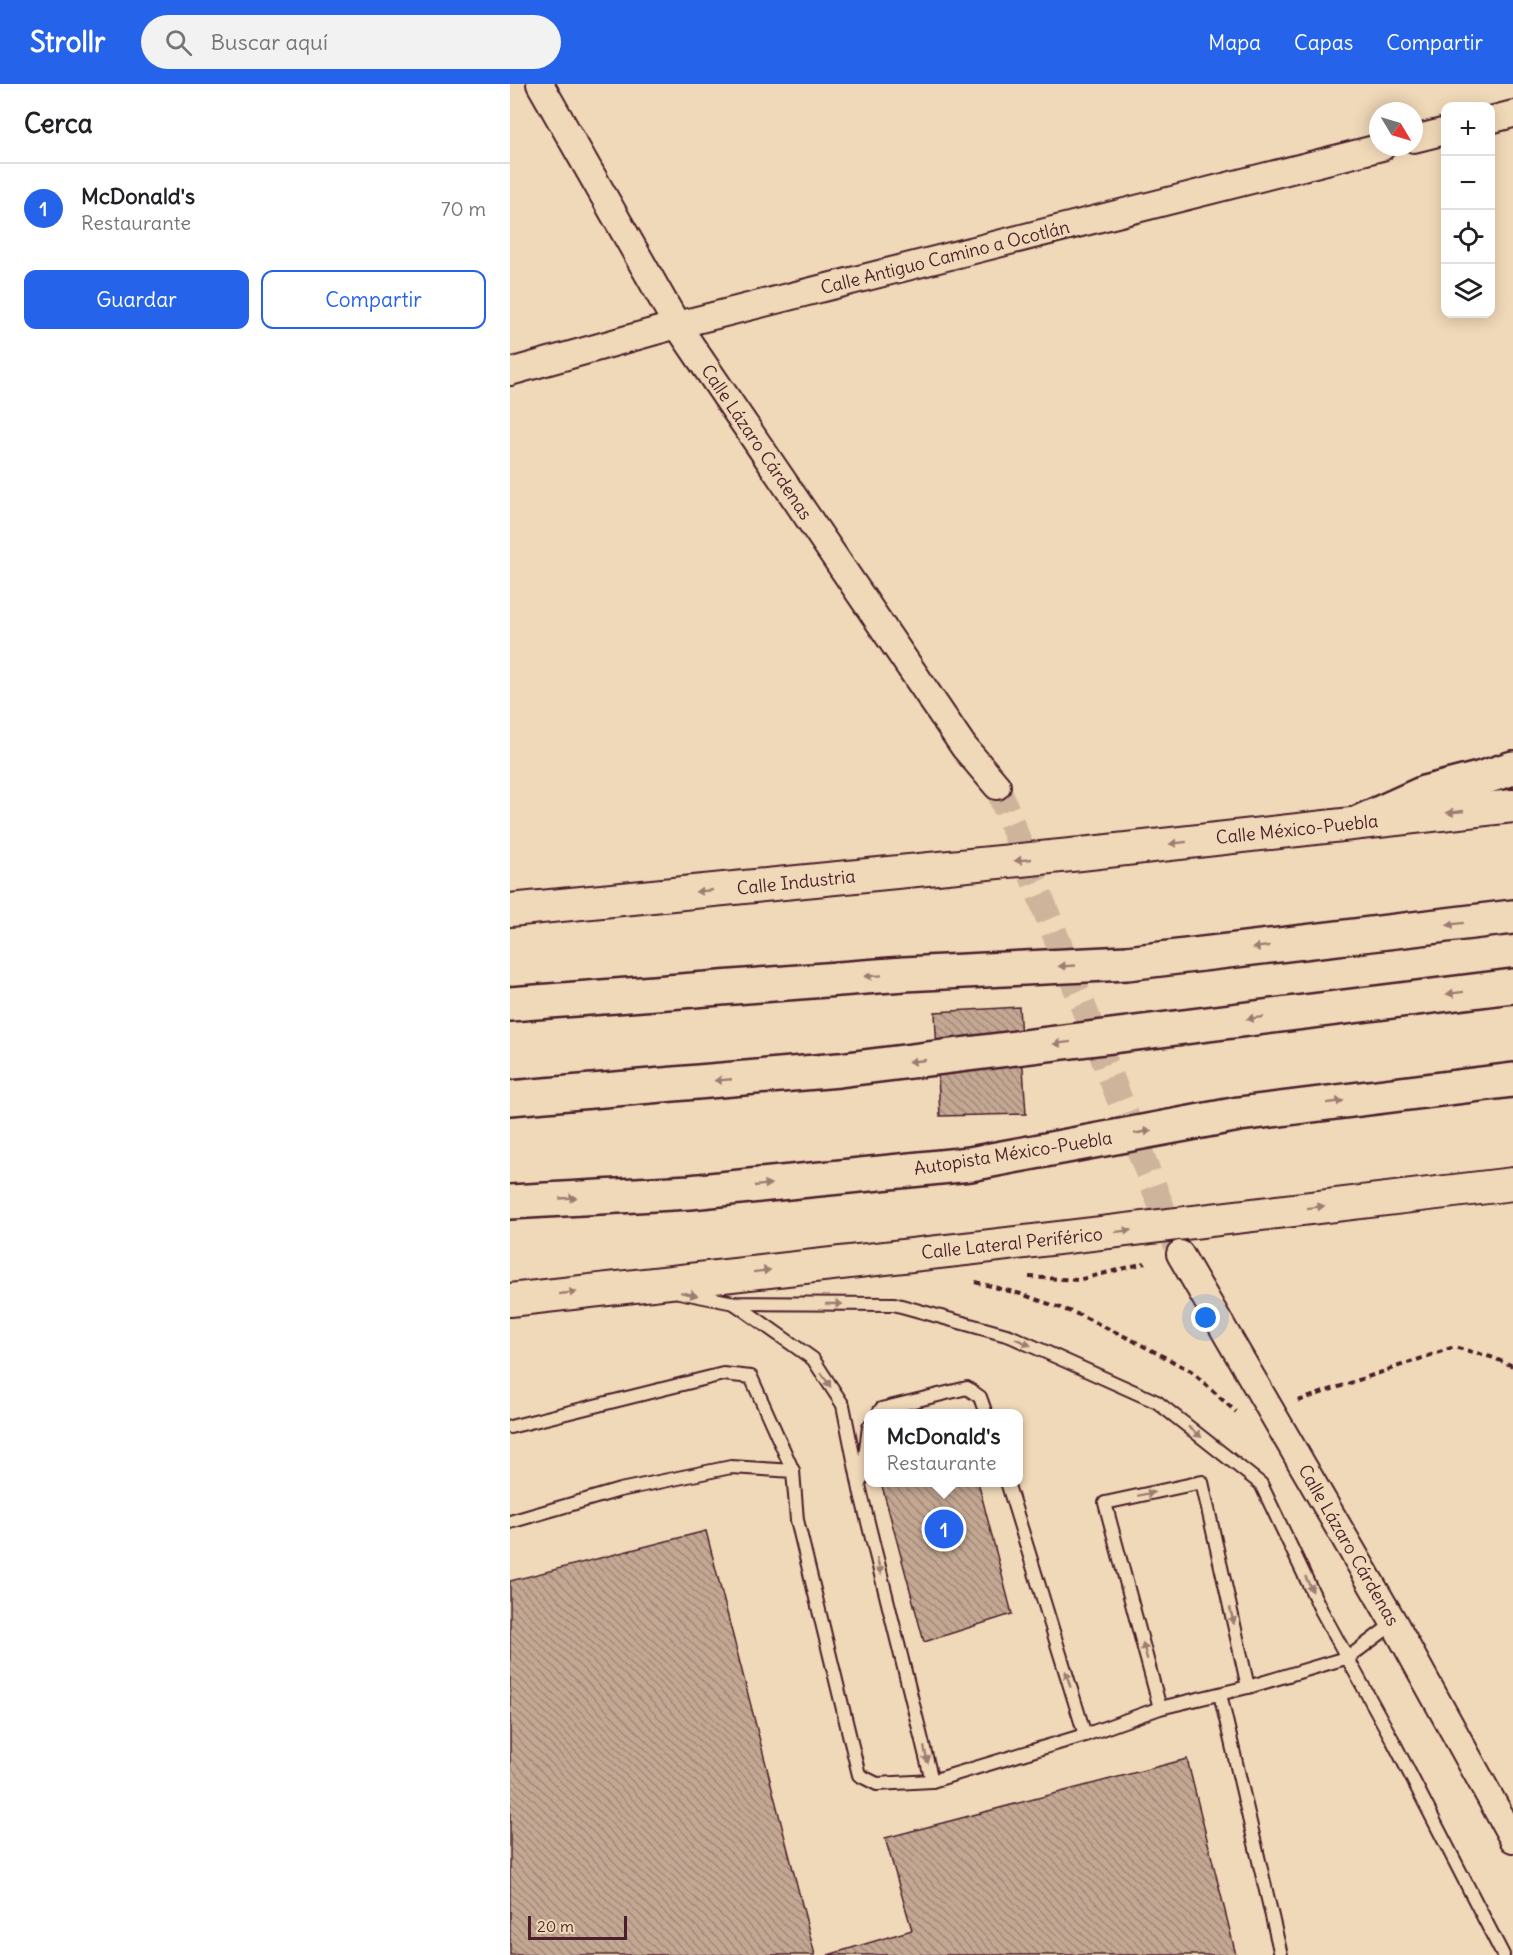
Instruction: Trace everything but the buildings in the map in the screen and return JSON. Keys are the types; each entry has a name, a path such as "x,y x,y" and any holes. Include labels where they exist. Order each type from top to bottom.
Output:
{"highway":[{"path":"1360,822 1424,793 1479,780 1513,768"},
{"path":"510,1004 904,974 1127,963 1513,917"},
{"path":"510,1098 840,1070 1513,986"},
{"name":"Autopista México-Puebla","path":"510,1202 690,1192 970,1164 1239,1113 1513,1080"}],"street":[{"name":"Calle Lázaro Cárdenas","path":"540,84 677,325 964,747 997,786"},
{"path":"1495,119 1513,114"},
{"path":"1423,137 1441,132"},
{"name":"Calle Antiguo Camino a Ocotlán","path":"510,372 677,325 1369,150"},
{"name":"Calle México-Puebla","path":"1081,854 1513,806"},
{"name":"Calle Industria","path":"510,910 1081,854"},
{"name":"Calle Lateral Periférico","path":"510,1300 986,1247 1513,1184"},
{"name":"Calle Lázaro Cárdenas","path":"1180,1254 1394,1623 1513,1839"}],"lane":[{"path":"644,1285 734,1303 894,1304 1010,1336 1158,1402 1261,1484 1321,1610 1349,1657 1503,1955"},
{"path":"734,1303 813,1359 843,1405 860,1490 932,1781"},
{"path":"510,1427 723,1374 751,1377 793,1471 797,1520 859,1775 877,1784 932,1781 1085,1735 1160,1708 1248,1687 1349,1657 1394,1623"},
{"path":"881,1409 967,1388 980,1397 984,1409"},
{"path":"860,1490 864,1462"},
{"path":"510,1522 620,1490 731,1467 793,1471"},
{"path":"1160,1708 1105,1503 1202,1482 1248,1687"},
{"path":"1009,1487 1085,1735"},
{"path":"1220,1694 1281,1955"}],"path":[{"path":"966,1280 1021,1294 1060,1308 1132,1340 1191,1371 1236,1413 1270,1410 1454,1347 1491,1357 1513,1366"}],"tunnel":[{"path":"997,786 1180,1254"}],"place":[{"name":"McDonald's","path":"944,1529"}]}
